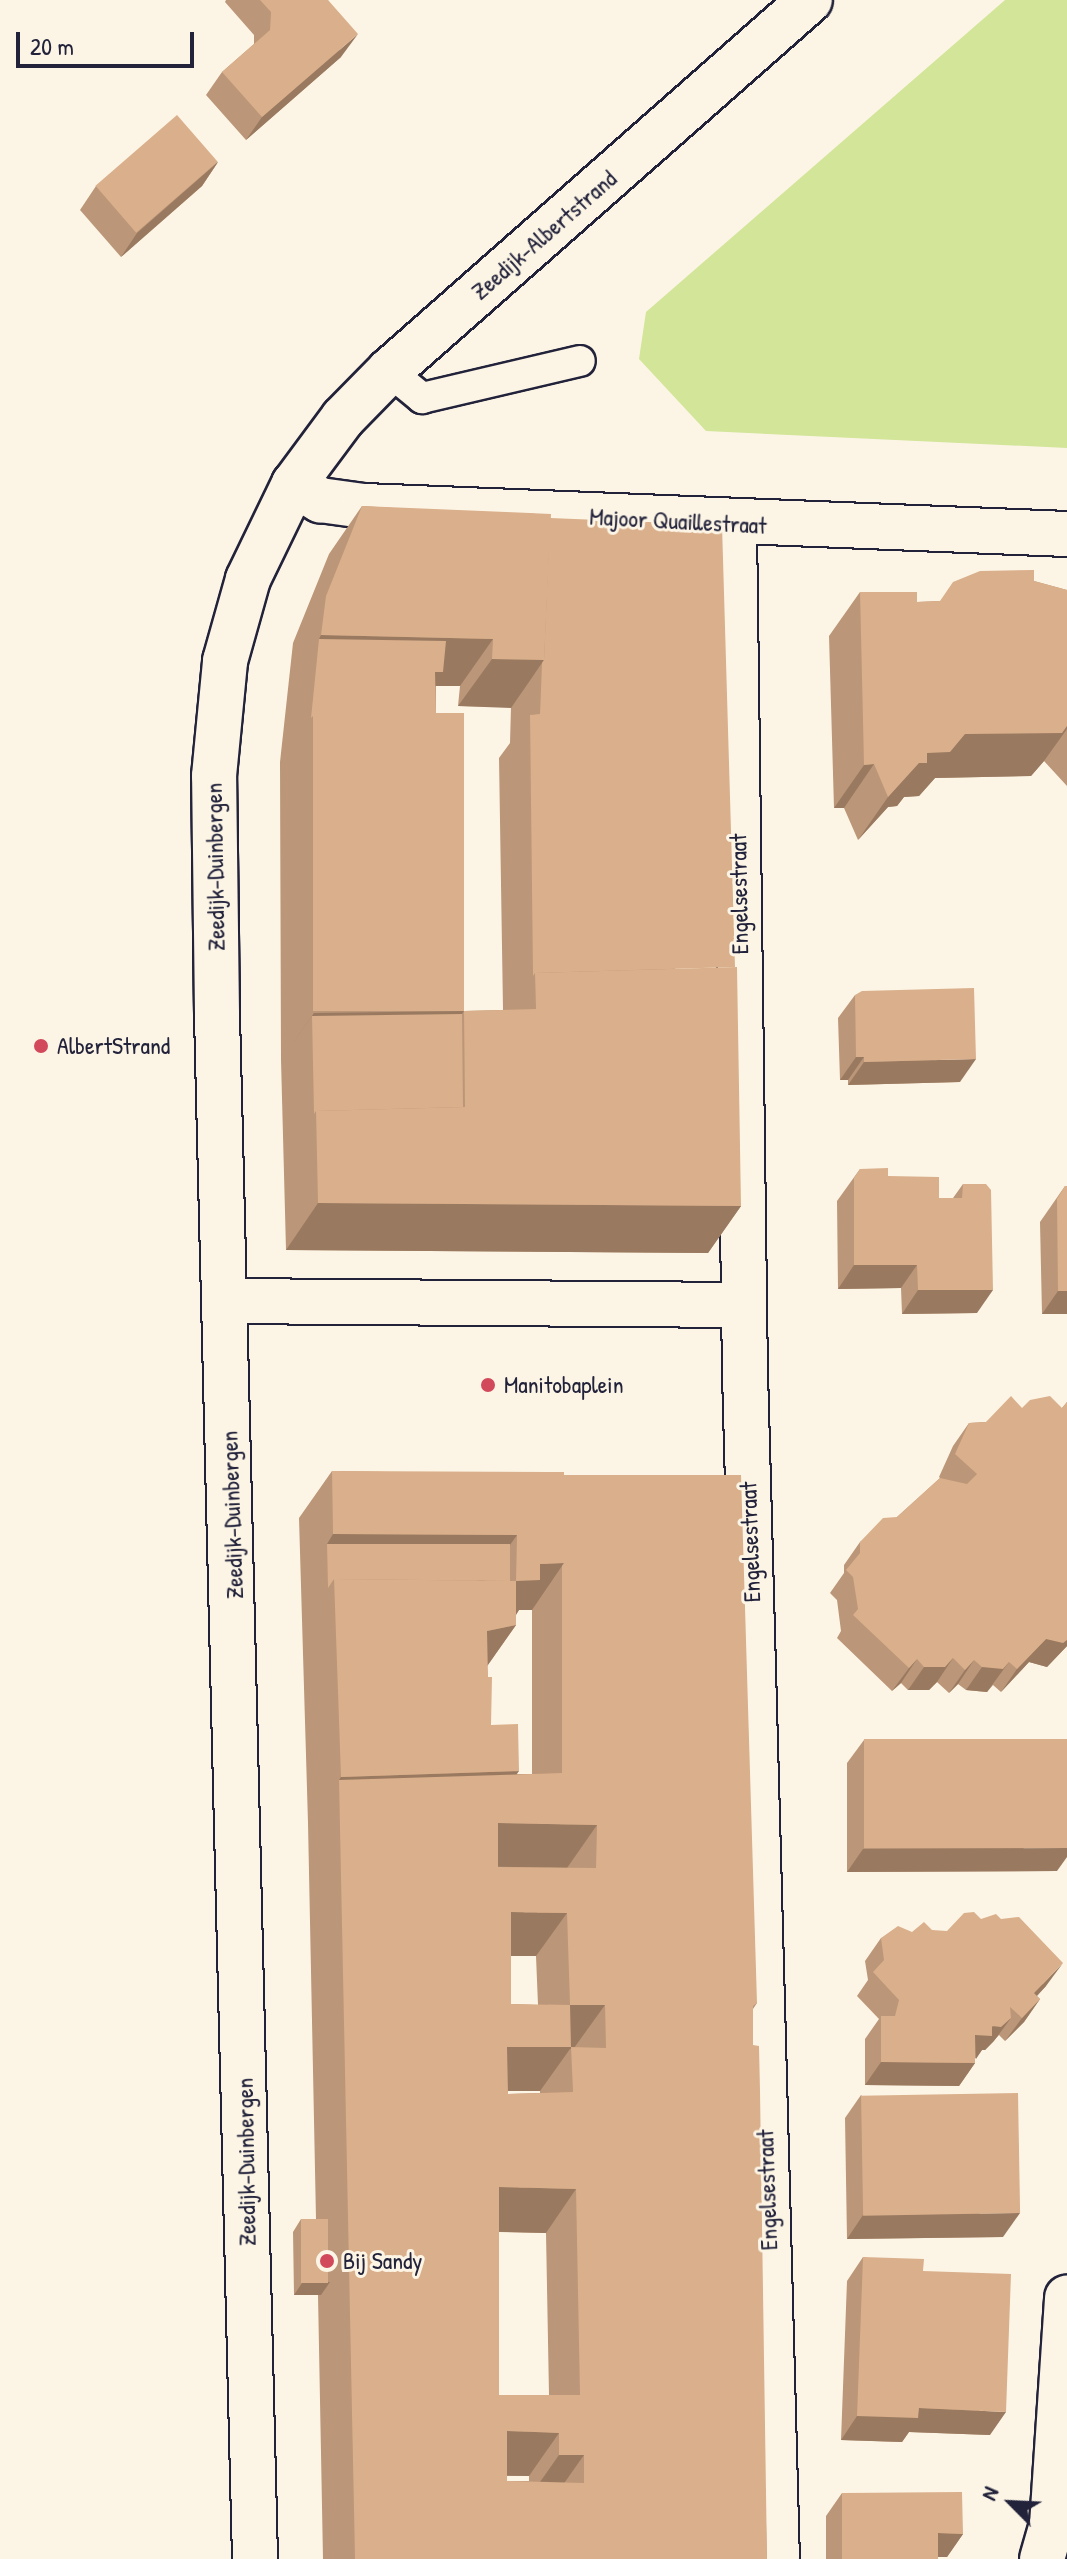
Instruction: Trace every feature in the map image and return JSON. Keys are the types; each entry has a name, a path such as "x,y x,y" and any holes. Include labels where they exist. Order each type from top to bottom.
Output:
{"street":[{"name":"Zeedijk-Albertstrand","path":"294,484 343,418 389,371 810,0"},
{"name":"Majoor Quaillestraat","path":"294,484 320,500 364,506 734,525 1067,534"},
{"name":"Zeedijk-Duinbergen","path":"255,2559 214,776 225,661 248,579 294,484"},
{"name":"Engelsestraat","path":"734,525 744,1305 777,2559"},
{"path":"224,1301 744,1305"},
{"path":"1042,2559 1052,2525 1067,2297"}],"lane":[{"path":"389,371 422,398 580,361"}],"green space":[{"path":"1005,0 1067,0 1067,448 706,431 639,359 646,312"}],"building":[{"path":"260,0 328,0 358,34 262,117 222,72 270,30 271,12"},
{"path":"177,115 218,162 136,233 95,186"},
{"path":"362,506 551,514 544,660 492,659 493,639 321,635 326,596"},
{"path":"550,518 722,525 735,967 535,973 533,976 530,715 540,714"},
{"path":"1034,570 1034,581 1067,590 1067,726 1062,733 965,734 950,752 927,753 927,763 919,763 888,797 874,764 864,765 860,592 917,592 917,602 940,601 953,582 980,571"},
{"path":"319,639 446,641 443,672 435,672 436,713 311,718"},
{"path":"313,713 464,713 464,1011 313,1011"},
{"path":"737,967 741,1206 318,1203 316,1111 465,1107 464,1011 536,1009 535,973"},
{"path":"974,988 976,1059 864,1062 864,1057 856,1057 855,995 862,991"},
{"path":"462,1014 463,1107 316,1111 314,1114 312,1016"},
{"path":"888,1168 888,1176 939,1177 939,1198 962,1198 963,1184 986,1184 991,1190 993,1290 918,1290 917,1265 854,1265 854,1178 860,1169"},
{"path":"1065,1186 1067,1291 1058,1291 1057,1199"},
{"path":"1011,1396 1022,1408 1030,1400 1050,1396 1062,1408 1067,1402 1067,1640 1063,1643 1046,1639 1017,1669 1009,1662 1003,1669 982,1667 974,1660 965,1670 953,1658 945,1667 924,1667 917,1659 909,1668 853,1615 858,1609 853,1577 846,1570 860,1553 860,1542 883,1518 897,1517 940,1478 967,1484 977,1474 955,1454 969,1423 986,1422"},
{"path":"332,1471 564,1472 564,1563 540,1564 540,1580 516,1581 517,1535 333,1534"},
{"path":"564,1475 741,1475 757,2003 753,2006 753,2045 759,2046 767,2559 355,2559 339,1780 562,1773","holes":["498,1823 597,1825 596,1868 498,1867","511,1912 567,1913 570,2005 511,2004","570,2005 605,2005 606,2048 571,2047","507,2047 571,2047 573,2092 508,2094","499,2187 576,2189 580,2395 499,2395","507,2431 559,2433 559,2455 584,2455 584,2483 507,2481"]},
{"path":"327,1544 510,1544 510,1581 334,1579 328,1588"},
{"path":"334,1579 516,1581 516,1625 487,1631 488,1677 492,1677 491,1725 518,1724 519,1771 341,1777"},
{"path":"864,1739 1067,1739 1067,1848 864,1848"},
{"path":"974,1912 981,1919 996,1914 1001,1919 1019,1917 1063,1963 1034,1993 1040,1999 1022,2018 1010,2007 1011,2018 1001,2027 992,2026 992,2036 975,2035 975,2063 881,2062 881,2016 895,2016 899,2000 873,1972 884,1960 881,1938 898,1926 912,1932 924,1922 932,1930 947,1931 964,1913"},
{"path":"1018,2093 1020,2213 863,2216 861,2096"},
{"path":"301,2219 328,2219 328,2283 301,2283"},
{"path":"863,2257 924,2259 923,2271 1011,2274 1006,2412 919,2408 918,2418 857,2416"},
{"path":"962,2492 963,2534 938,2533 938,2559 842,2559 842,2493"}],"place":[{"name":"AlbertStrand","path":"41,1046"},
{"name":"Manitobaplein","path":"488,1385"},
{"name":"Bij Sandy","path":"327,2261"}]}
